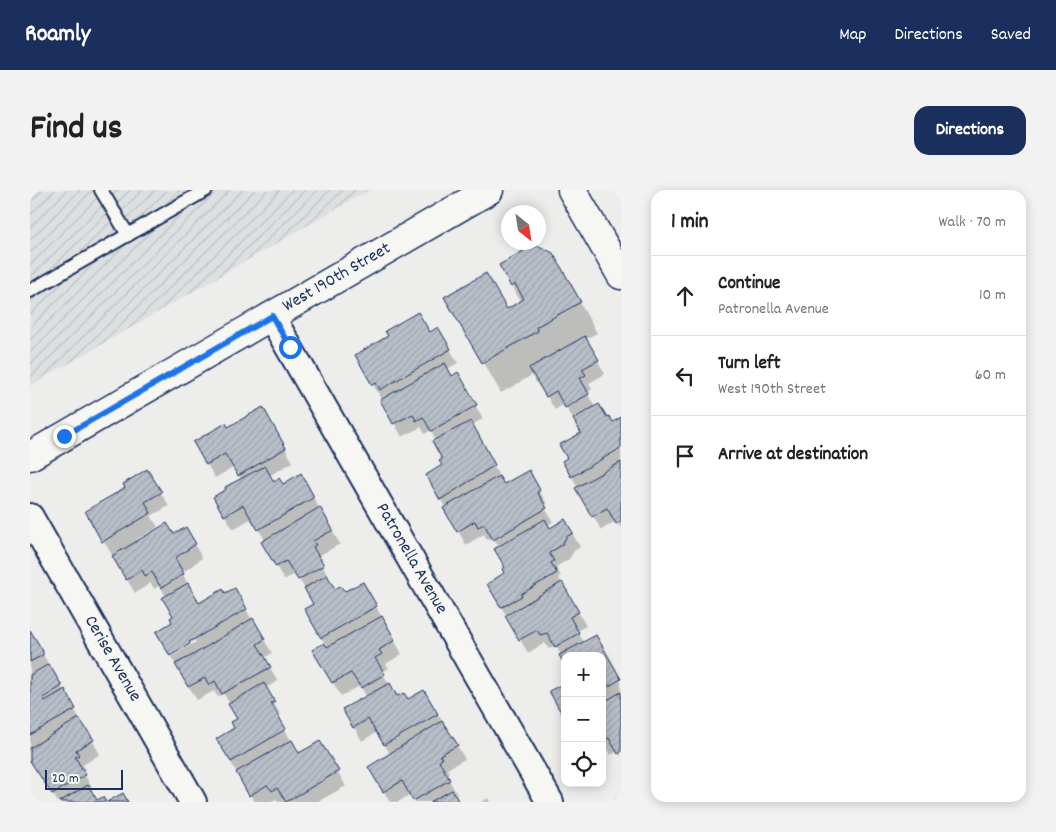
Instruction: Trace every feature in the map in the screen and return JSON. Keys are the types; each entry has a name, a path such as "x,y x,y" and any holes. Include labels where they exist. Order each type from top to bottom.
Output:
{"main road":[{"name":"West 190th Street","path":"30,456 489,190"},
{"path":"572,190 621,275"}],"street":[{"name":"Patronella Avenue","path":"272,316 550,802"},
{"name":"Cerise Avenue","path":"30,517 193,802"}],"lane":[{"path":"101,190 128,235"},
{"path":"30,291 206,190"}],"shaded area":[{"path":"30,190 369,190 30,386"}],"building":[{"path":"525,250 546,250 553,253 581,302 536,327 538,331 482,363 444,297 486,273 507,309 524,299 515,284 511,287 499,265"},
{"path":"418,312 430,332 438,327 451,349 380,390 376,383 372,385 355,355 388,336 385,331"},
{"path":"585,336 599,360 582,369 586,375 580,378 589,394 565,408 556,391 546,397 529,368"},
{"path":"445,363 452,376 458,372 477,405 431,431 423,417 416,421 413,414 393,424 380,400"},
{"path":"599,404 607,417 609,416 613,422 621,417 621,448 571,477 562,461 567,458 559,445 581,433 573,419"},
{"path":"263,407 286,448 238,476 225,454 206,465 193,442 226,423 228,427"},
{"path":"471,421 495,465 440,500 426,475 442,465 439,461 442,459 432,441"},
{"path":"621,462 621,521 616,524 607,508 592,517 575,488"},
{"path":"265,466 274,482 279,478 283,484 301,473 313,498 258,530 243,505 224,516 213,497 226,489 225,487"},
{"path":"147,469 162,492 145,502 151,513 102,542 85,511 125,488 123,484"},
{"path":"529,470 540,490 537,492 547,508 493,540 484,524 478,527 475,521 457,532 443,508 499,476 504,484"},
{"path":"320,507 333,530 313,541 316,545 313,547 324,565 298,580 286,561 276,567 261,542"},
{"path":"545,519 550,528 565,519 573,533 566,537 562,545 549,553 554,561 551,563 557,573 521,594 522,596 502,607 500,606 487,584 504,573 502,569 505,567 494,549"},
{"path":"167,523 174,534 186,527 196,544 175,558 184,574 161,588 152,572 145,576 142,570 126,580 112,556"},
{"path":"327,575 335,589 340,586 345,591 363,582 377,606 321,638 304,609 313,604 304,588"},
{"path":"562,582 579,612 570,617 579,633 555,647 547,633 540,635 537,630 519,640 505,616"},
{"path":"188,583 199,603 223,589 225,593 235,588 247,609 189,642 190,644 170,656 156,632 172,622 170,618 173,616 162,598"},
{"path":"382,616 395,640 379,650 382,654 375,658 385,674 361,688 351,673 332,683 312,650 324,643 327,647"},
{"path":"253,618 265,639 257,644 271,667 222,694 215,681 209,685 205,678 188,687 175,664"},
{"path":"30,630 43,651 43,655 30,662"},
{"path":"596,635 606,652 565,652"},
{"path":"606,653 621,679 606,688"},
{"path":"49,664 62,686 43,698 45,701 65,689 76,709 30,735 30,675"},
{"path":"264,683 275,702 271,703 286,729 231,762 216,739 234,728 231,722 237,719 228,704"},
{"path":"390,683 397,696 404,693 408,699 424,690 438,714 384,745 368,719 353,728 342,709"},
{"path":"561,685 561,712 549,691"},
{"path":"621,692 621,752 618,754 609,738 606,739 606,701"},
{"path":"79,718 94,740 76,750 79,755 75,757 86,775 52,794 30,761 30,748"},
{"path":"442,721 458,745 440,755 442,759 439,761 450,780 413,801 402,781 383,792 368,767"},
{"path":"292,740 299,753 320,741 339,771 286,802 277,788 272,791 267,785 249,796 236,772"},
{"path":"88,785 97,800 103,797 106,802 59,802"},
{"path":"452,790 459,802 430,802"},
{"path":"123,793 128,802 107,802"}],"route":[{"path":"64,436 272,316 290,347"}]}
